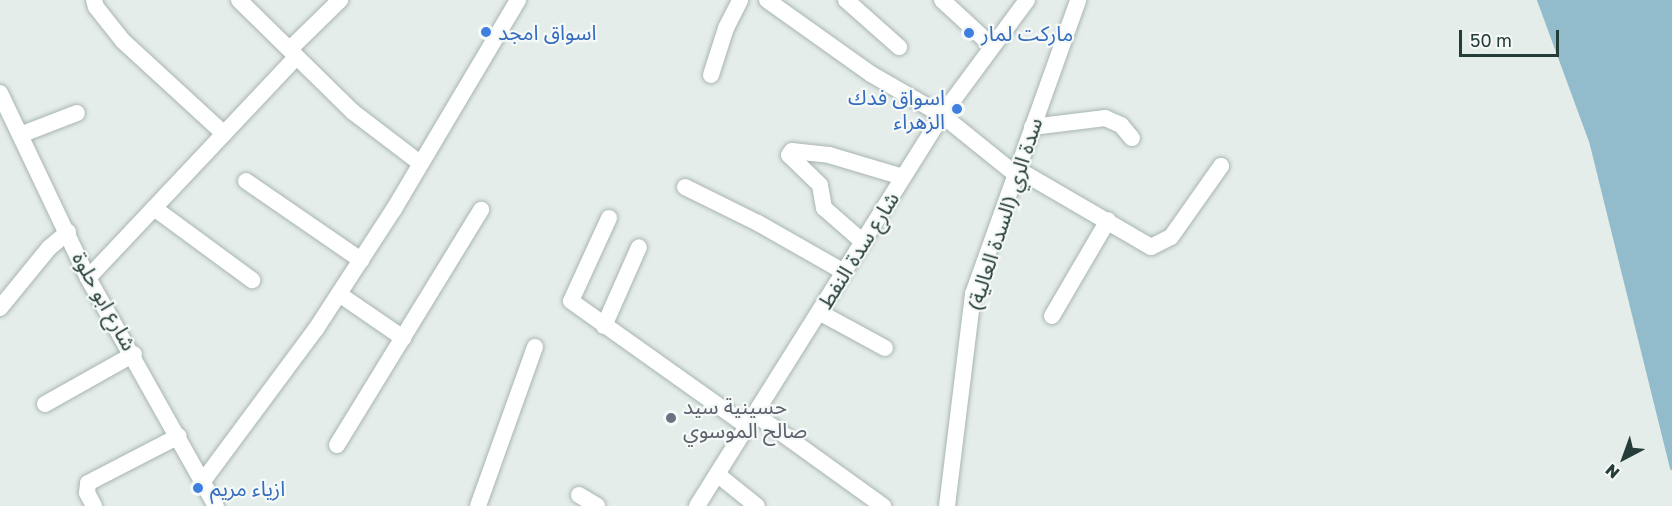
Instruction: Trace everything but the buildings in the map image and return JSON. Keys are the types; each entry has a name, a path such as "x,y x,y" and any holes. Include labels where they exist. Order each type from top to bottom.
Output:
{"street":[{"path":"94,0 96,7 123,41 224,134"},
{"path":"239,0 353,112 420,163"},
{"path":"88,278 224,134 340,0"},
{"path":"203,480 339,294 518,0"},
{"path":"711,75 726,27 740,0"},
{"path":"767,0 871,74 942,115 1016,172 1108,220 1151,247 1161,245 1221,166"},
{"path":"846,0 899,47"},
{"path":"942,0 991,45"},
{"name":"شارع سدة النفط","path":"697,506 942,115 991,45 1027,0"},
{"name":"سدة الري (السدة العالية)","path":"947,506 973,294 1078,0"},
{"name":"شارع ابو حلوة","path":"0,93 88,278 134,354 216,506"},
{"path":"20,135 77,112"},
{"path":"1032,128 1105,118 1121,125 1132,138"},
{"path":"863,242 824,208 820,185 792,162 792,151 829,155 903,177"},
{"path":"246,181 361,260"},
{"path":"685,188 758,223 844,272"},
{"path":"154,207 252,280"},
{"path":"337,445 481,210"},
{"path":"609,218 571,301 604,326 883,506"},
{"path":"1052,316 1108,220"},
{"path":"0,308 49,248 68,232"},
{"path":"604,326 639,247"},
{"path":"339,294 403,338"},
{"path":"819,312 885,348"},
{"path":"477,506 535,348"},
{"path":"45,404 134,354"},
{"path":"94,506 87,493 88,483 178,436"},
{"path":"717,474 757,506"},
{"path":"579,495 597,506"}],"water":[{"path":"1539,0 1672,0 1672,468 1591,141"}],"waterway":[{"path":"1539,0 1591,141 1672,468"}],"place":[{"name":"اسواق امجد","path":"486,32"},
{"name":"ماركت لمار","path":"969,33"},
{"name":"اسواق فدك الزهراء","path":"957,109"},
{"name":"حسينية سيد صالح الموسوي","path":"671,418"},
{"name":"ازياء مريم","path":"198,488"}]}
